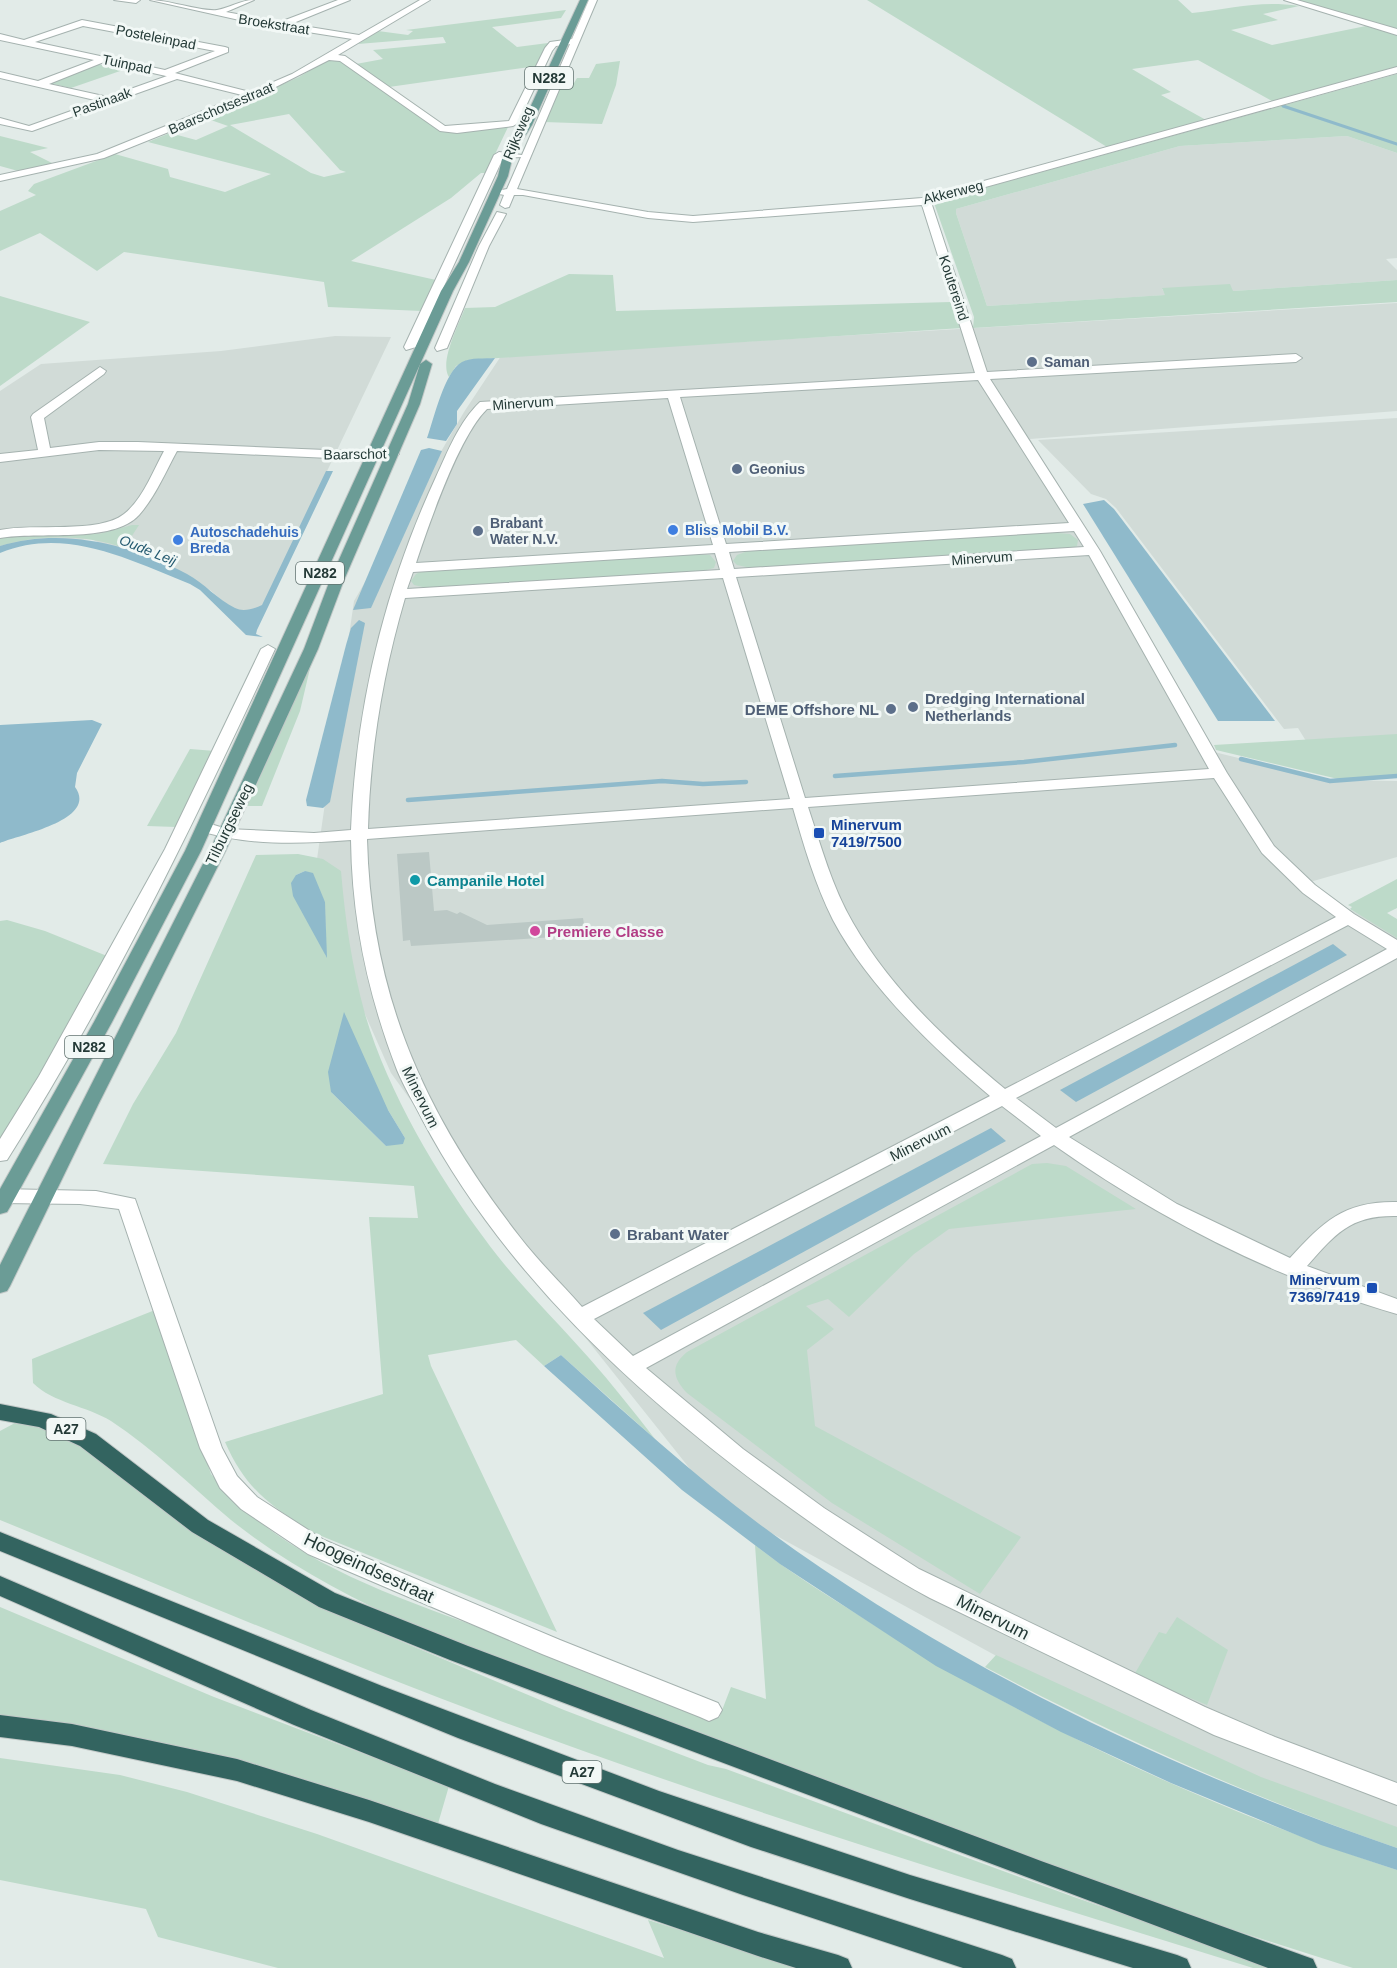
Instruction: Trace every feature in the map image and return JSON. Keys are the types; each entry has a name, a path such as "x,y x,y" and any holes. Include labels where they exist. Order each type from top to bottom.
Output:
{"highway":[{"name":"A27","path":"0,1412 43,1420 88,1440 200,1526 327,1600 681,1737 1303,1968"},
{"name":"A27","path":"0,1541 300,1664 750,1834 1088,1943 1177,1968"},
{"path":"0,1586 270,1704 487,1792 724,1879 1002,1968"},
{"path":"0,1726 72,1735 237,1770 369,1811 758,1944 838,1968"}],"main road":[{"name":"Rijksweg","path":"425,349 446,291 464,262 526,125 570,41 584,0"},
{"name":"Tilburgseweg","path":"2,1200 103,1022 204,827 425,349"},
{"name":"Tilburgseweg","path":"0,1286 228,829 311,649 341,571 414,404 425,349"}],"street":[{"path":"118,0 136,0"},
{"name":"Broekstraat","path":"154,0 360,38"},
{"path":"216,12 250,0"},
{"path":"283,24 346,0"},
{"name":"Baarschotsestraat","path":"0,178 121,150 253,95 295,76 426,0"},
{"name":"Rijksweg","path":"425,349 478,262 503,209 570,41 593,0"},
{"path":"1288,0 1397,32"},
{"name":"Posteleinpad","path":"26,42 75,24 86,23 225,50 171,74"},
{"name":"Tuinpad","path":"0,37 171,74 253,95"},
{"name":"Rijksweg","path":"328,57 342,58 443,129 457,130 513,123 548,50 553,44 570,41"},
{"path":"38,84 105,59"},
{"name":"Akkerweg","path":"496,192 585,202 654,216 699,219 923,201 1397,70"},
{"name":"Pastinaak","path":"0,122 29,129 171,74"},
{"path":"0,75 108,100"},
{"name":"Rijksweg","path":"425,349 499,155 513,155"},
{"name":"Koutereind","path":"923,201 927,204 982,376"},
{"path":"464,262 478,262"},
{"name":"Minervum","path":"1296,358 484,405 477,410 429,503 397,594 371,710 360,834 362,902 373,974 387,1022 412,1082 443,1143 489,1210 532,1265 630,1367 705,1432 900,1570 1042,1642 1226,1729 1397,1794"},
{"path":"45,452 37,417 100,371"},
{"path":"630,1367 1397,950 1309,889 1275,857 1219,773 1093,551 982,376"},
{"path":"673,394 826,887 852,937 896,996 939,1042 1004,1099 1054,1137 1207,1229 1293,1268 1397,1307"},
{"name":"Baarschot","path":"0,458 99,446 393,454"},
{"path":"0,534 38,528 96,528 123,521 137,507 173,447"},
{"name":"Minervum","path":"405,568 1078,527"},
{"name":"Minervum","path":"397,594 1093,551"},
{"path":"0,1155 48,1076 173,849 268,650"},
{"path":"204,827 314,838 1219,773"},
{"name":"Minervum","path":"581,1317 1004,1099 1348,918"},
{"path":"2,1200 42,1198"},
{"name":"Hoogeindsestraat","path":"42,1198 112,1199 128,1204 211,1448 228,1482 249,1503 316,1547 373,1573 709,1710"},
{"path":"1293,1268 1336,1221 1354,1213 1384,1208 1397,1209"}],"shaded area":[{"path":"1347,136 1397,153 1397,258 1386,259 1397,270 1397,280 1233,291 1162,289 1166,295 987,306 956,213 956,209 1180,146"},
{"path":"1397,303 1397,411 1030,439 1210,751 1328,780 1397,781 1397,857 1303,884 1397,935 1397,1829 1205,1770 718,1504 557,1302 391,1073 312,894 354,601 464,412 501,356"},
{"path":"335,336 391,337 258,616 239,615 210,590 91,539 0,546 0,391 41,364 221,351"},
{"path":"1397,418 1397,735 1306,741 1298,728 1284,729 1116,508 1106,499 1091,494 1038,440"}],"green space":[{"path":"867,0 1178,0 1192,13 1284,4 1299,6 1263,14 1278,20 1231,30 1272,45 1366,26 1397,35 1397,67 1272,101 1198,60 1132,69 1171,92 1161,95 1206,120 1107,147"},
{"path":"1295,0 1397,0 1397,30"},
{"path":"566,10 561,18 492,27 517,47 548,43 537,66 389,87 356,64 383,59 373,50 446,43 443,37 358,44 378,31 408,35 413,31 406,30"},
{"path":"330,58 340,59 441,130 509,125 486,173 481,173 451,198 351,261 436,280 422,311 328,307 324,282 124,252 97,271 40,233 0,251 0,211 36,195 28,191 34,184 115,154 168,169 170,177 225,192 271,174 148,142 170,133 196,140 228,126 205,118 299,77","holes":["289,114 340,170 346,172 324,177 311,173 230,125"]},
{"path":"620,61 616,85 602,124 544,122 561,83 574,83 577,78 589,78 596,64"},
{"path":"97,64 123,70 71,88 45,82"},
{"path":"1397,74 1397,153 1347,136 1180,146 956,209 956,213 987,306 1165,295 1162,288 1230,284 1233,291 1397,280 1397,302 973,328 974,317 934,203 936,201"},
{"path":"0,136 48,148 30,152 54,164 18,171 0,166"},
{"path":"569,274 613,275 616,311 951,302 955,319 962,328 468,360 456,366 449,377 446,362 448,353 465,308 495,307"},
{"path":"0,296 90,322 0,386"},
{"path":"139,525 124,548 94,540 62,537 30,539 0,546 0,538 10,535 94,531 94,534 99,534"},
{"path":"1046,532 1070,534 1078,540 1077,546 751,568 737,565 733,561 737,555 753,549"},
{"path":"686,554 710,555 716,562 714,568 699,572 427,588 414,585 411,581 416,574 424,570"},
{"path":"311,664 300,711 262,806 247,806"},
{"path":"1397,734 1397,776 1338,779 1216,750 1214,745"},
{"path":"190,749 215,751 176,827 147,826"},
{"path":"298,854 323,859 341,871 356,979 365,1014 386,1072 415,1131 466,1213 496,1254 598,1368 655,1439 561,1355 544,1366 516,1340 428,1355 431,1366 557,1632 314,1533 272,1505 251,1485 233,1459 225,1442 383,1394 369,1217 418,1218 414,1186 103,1164 133,1104 176,1033 256,855","holes":["305,871 325,902 326,956 296,875","331,1092 388,1110 405,1138 386,1146"]},
{"path":"1397,879 1397,908 1387,913 1397,919 1397,938 1350,909 1352,907 1348,905"},
{"path":"7,920 45,931 107,956 0,1145 0,921"},
{"path":"1047,1163 1066,1166 1136,1209 949,1229 914,1254 849,1317 828,1299 806,1306 834,1329 807,1350 815,1426 1021,1537 980,1594 832,1503 687,1393 675,1372 678,1362 687,1352 1032,1164"},
{"path":"155,1310 211,1474 240,1506 274,1533 310,1556 388,1593 719,1718 731,1687 766,1699 755,1545 806,1582 923,1655 1053,1727 1188,1791 1327,1846 1397,1870 1397,1968 1353,1968 1093,1885 413,1626 342,1591 296,1565 252,1536 158,1456 111,1421 60,1400 33,1383 32,1359"},
{"path":"15,1423 59,1430 302,1596 360,1624 564,1710 708,1765 726,1769 1074,1897 1278,1968 1253,1968 876,1850 689,1788 503,1722 376,1673 0,1520 0,1431"},
{"path":"0,1607 214,1697 449,1786 437,1827 0,1716"},
{"path":"1177,1617 1228,1650 1207,1705 1134,1675 1159,1632 1166,1634"},
{"path":"996,1655 1261,1777 1397,1827 1397,1848 1239,1788 1086,1718 985,1667"},
{"path":"0,1758 120,1775 187,1792 317,1834 664,1958 648,1920 804,1968 278,1968 158,1937 146,1909 0,1880"}],"water":[{"path":"495,358 457,411 457,424 446,441 427,438 445,385 456,367 470,359"},
{"path":"429,448 442,451 371,608 353,610 421,450"},
{"path":"326,471 333,471 257,630 256,634 263,637 246,635 200,590 190,584 97,549 49,543 25,546 0,553 0,546 48,538 96,542 119,547 143,554 187,574 235,608 252,609 262,605"},
{"path":"1104,500 1114,509 1275,721 1218,721 1083,504"},
{"path":"359,620 365,623 330,802 323,808 307,806 306,800 346,645 351,628"},
{"path":"92,720 102,724 77,773 75,787 79,799 76,809 53,824 0,843 0,725"},
{"path":"305,871 313,873 325,902 327,958 293,896 291,883 296,875"},
{"path":"1333,944 1347,955 1076,1102 1060,1090"},
{"path":"344,1012 388,1110 405,1138 403,1144 386,1146 331,1092 328,1072"},
{"path":"991,1128 1006,1141 661,1330 643,1313"},
{"path":"561,1355 734,1505 865,1597 1011,1682 1162,1756 1318,1820 1397,1848 1397,1870 1321,1845 1171,1783 1061,1732 936,1666 780,1564 682,1490 544,1366"}],"building":[{"name":"Campanile Hotel","path":"429,852 434,911 447,910 457,914 460,912 487,925 583,918 586,935 411,946 410,940 403,941 397,854"}],"waterway":[{"path":"1283,106 1397,144"},
{"path":"835,776 1024,762 1175,745"},
{"path":"1241,759 1330,781 1397,776"},
{"path":"408,800 662,781 703,784 746,782"}],"place":[{"name":"Saman","path":"1032,362"},
{"name":"Geonius","path":"737,469"},
{"name":"Bliss Mobil B.V.","path":"673,530"},
{"name":"Brabant Water N.V.","path":"478,531"},
{"name":"Autoschadehuis Breda","path":"178,540"},
{"name":"Dredging International Netherlands","path":"913,707"},
{"name":"DEME Offshore NL","path":"891,709"},
{"name":"Minervum 7419/7500","path":"819,833"},
{"name":"Campanile Hotel","path":"415,880"},
{"name":"Premiere Classe","path":"535,931"},
{"name":"Brabant Water","path":"615,1234"},
{"name":"Minervum 7369/7419","path":"1372,1288"}],"water label":[{"name":"Oude Leij","path":"148,550"}]}
